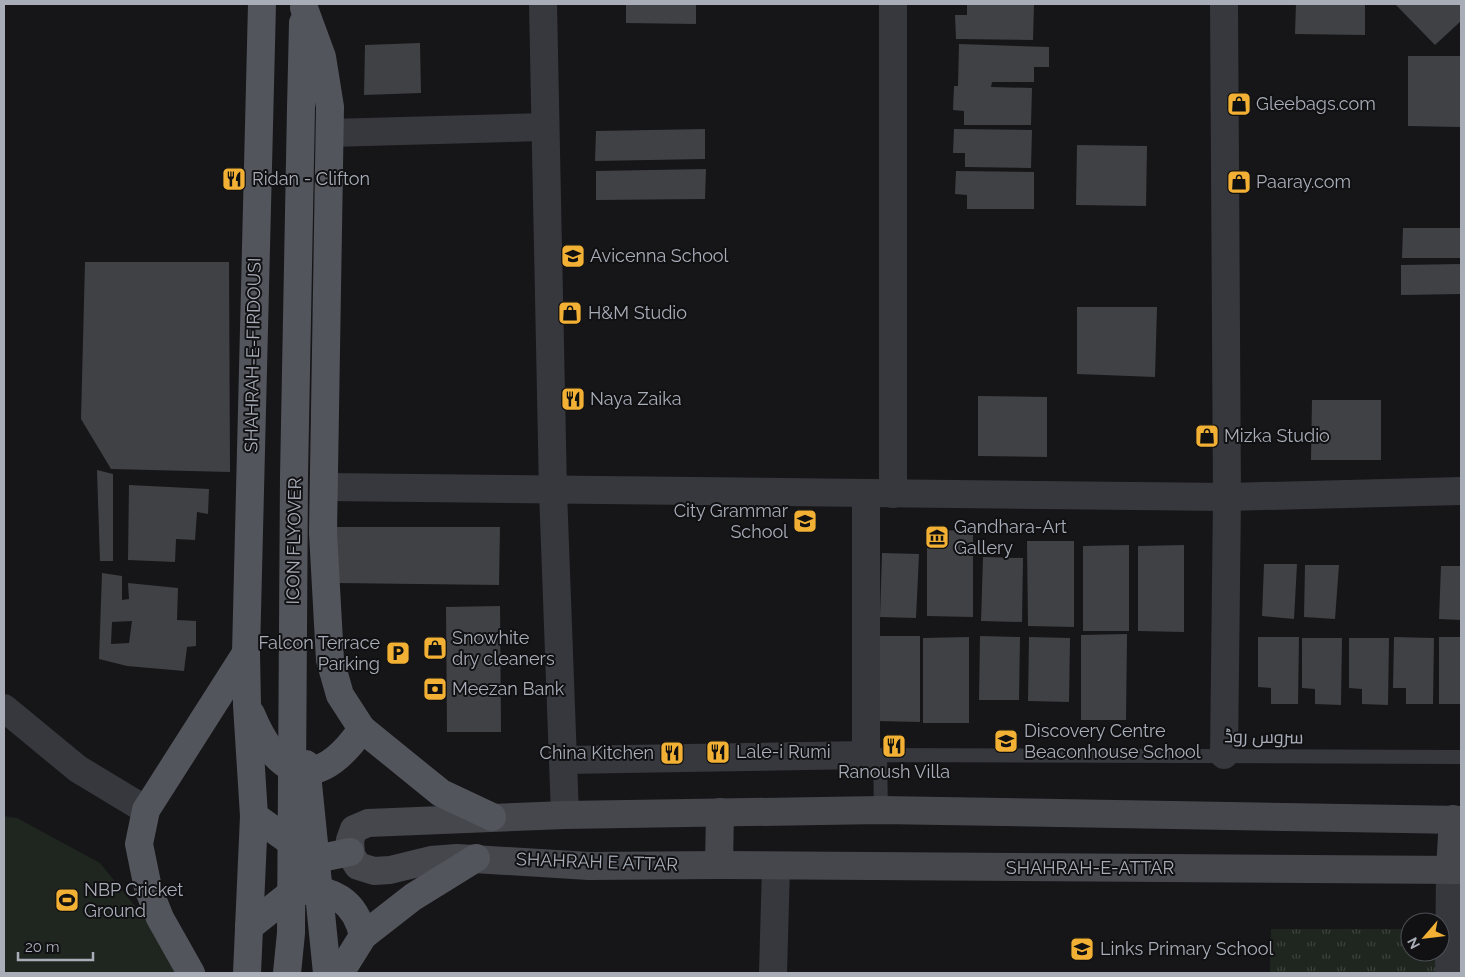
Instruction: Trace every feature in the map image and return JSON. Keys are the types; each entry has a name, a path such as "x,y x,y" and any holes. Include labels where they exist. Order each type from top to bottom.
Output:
{"main road":[{"name":"SHAHRAH-E-FIRDOUSI","path":"254,816 247,706 246,653 262,4"},
{"path":"304,6 322,58 330,107 323,534 330,660 340,695 362,729 441,793 492,817"},
{"name":"ICON FLYOVER","path":"287,973 291,933 292,688 304,6"},
{"path":"191,973 160,918 148,888 139,844 146,810 246,653"},
{"path":"292,688 309,786 327,973"},
{"path":"247,706 260,734 273,753 291,767 304,771 332,764 362,729"},
{"path":"249,926 289,896 316,859 350,852 352,832 363,824 398,820 564,815 881,810 1457,819 1456,870"},
{"path":"719,865 720,812"},
{"path":"254,816 316,859"},
{"path":"247,973 254,816"},
{"name":"SHAHRAH E ATTAR","path":"350,852 358,866 374,871 390,870 432,860 476,858 589,866 719,865"},
{"path":"340,973 363,936 413,897 476,858"},
{"name":"SHAHRAH-E-ATTAR","path":"719,865 1456,870"},
{"path":"289,896 310,890 323,890 335,895 354,911 363,936"}],"street":[{"path":"544,4 544,128 553,491 564,815"},
{"path":"893,4 893,494"},
{"path":"1224,4 1227,497 1224,755"},
{"path":"330,133 544,128"},
{"path":"325,487 1227,497 1461,491"},
{"path":"563,760 873,755 866,494"},
{"path":"4,708 78,769 146,810"},
{"path":"773,973 776,866"},
{"path":"1449,973 1456,870"}],"lane":[{"name":"سروس روڈ","path":"873,755 1461,757"},
{"path":"873,755 881,810"}],"green space":[{"name":"NBP Cricket Ground","path":"4,816 17,818 100,863 160,937 178,973 4,973"},
{"path":"1271,929 1400,929 1400,962 1444,962 1449,973 1270,973"}],"building":[{"path":"626,4 696,4 696,24 626,23"},
{"path":"967,4 1034,4 1033,40 956,39 955,15 967,15"},
{"path":"1296,4 1365,4 1365,35 1295,34"},
{"path":"1397,4 1461,4 1461,21 1435,45"},
{"path":"420,43 421,93 364,95 365,45"},
{"path":"959,44 1049,47 1049,67 1034,67 1034,82 992,82 991,87 1032,88 1031,125 964,125 964,111 953,110 954,86 958,86"},
{"path":"1408,56 1461,56 1461,127 1408,126"},
{"path":"705,129 705,159 595,161 596,131"},
{"path":"954,129 1032,130 1031,168 965,167 965,153 953,153"},
{"path":"1077,145 1147,146 1146,206 1076,205"},
{"path":"706,169 705,199 596,200 596,171"},
{"path":"956,171 1034,172 1034,209 967,209 967,195 955,194"},
{"path":"1403,228 1461,228 1461,258 1402,258"},
{"path":"85,262 229,262 230,472 111,469 81,419"},
{"path":"1461,264 1461,294 1401,295 1401,265"},
{"path":"1077,307 1157,307 1155,377 1077,374"},
{"path":"978,396 1047,397 1047,457 978,456"},
{"path":"1312,400 1381,400 1381,460 1311,460"},
{"path":"97,470 113,474 113,561 100,561"},
{"path":"129,485 209,489 208,514 197,512 195,540 176,539 175,562 128,560"},
{"path":"335,527 500,527 499,585 337,583"},
{"path":"973,530 973,617 927,616 927,531"},
{"path":"1027,541 1074,541 1074,627 1028,626"},
{"path":"1129,545 1129,631 1083,631 1083,546"},
{"path":"1184,545 1184,632 1138,631 1138,546"},
{"path":"882,553 919,554 916,618 880,617"},
{"path":"983,557 1023,558 1022,622 981,621"},
{"path":"1264,564 1297,564 1294,619 1262,616"},
{"path":"1305,565 1339,565 1335,619 1304,617"},
{"path":"1441,566 1461,566 1461,620 1439,619"},
{"path":"102,573 122,576 122,600 129,599 128,583 178,588 177,620 196,621 196,646 187,647 184,671 127,666 99,659","holes":["132,621 129,643 111,644 112,622"]},
{"path":"500,606 501,732 447,732 446,607"},
{"path":"1127,634 1126,720 1081,720 1081,635"},
{"path":"874,636 920,636 920,722 875,721"},
{"path":"980,636 1020,637 1019,700 979,700"},
{"path":"969,637 969,723 923,723 923,638"},
{"path":"1029,637 1070,638 1069,702 1028,701"},
{"path":"1258,637 1299,637 1298,704 1271,704 1271,688 1258,687"},
{"path":"1394,637 1434,638 1433,704 1406,704 1406,688 1393,688"},
{"path":"1439,637 1461,637 1461,704 1439,704"},
{"path":"1302,638 1342,638 1341,705 1315,704 1315,689 1302,688"},
{"path":"1349,638 1389,638 1388,705 1362,704 1362,689 1349,688"}],"place":[{"name":"Gleebags.com","path":"1239,104"},
{"name":"Ridan - Clifton","path":"234,179"},
{"name":"Paaray.com","path":"1239,182"},
{"name":"Avicenna School","path":"573,256"},
{"name":"H&M Studio","path":"570,313"},
{"name":"Naya Zaika","path":"573,399"},
{"name":"Mizka Studio","path":"1207,436"},
{"name":"City Grammar School","path":"805,521"},
{"name":"Gandhara-Art Gallery","path":"937,537"},
{"name":"Snowhite dry cleaners","path":"435,648"},
{"name":"Falcon Terrace Parking","path":"398,653"},
{"name":"Meezan Bank","path":"435,689"},
{"name":"Discovery Centre Beaconhouse School","path":"1006,741"},
{"name":"Ranoush Villa","path":"894,746"},
{"name":"Lale-i Rumi","path":"718,752"},
{"name":"China Kitchen","path":"672,753"},
{"name":"NBP Cricket Ground","path":"67,900"},
{"name":"Links Primary School","path":"1082,949"}]}
